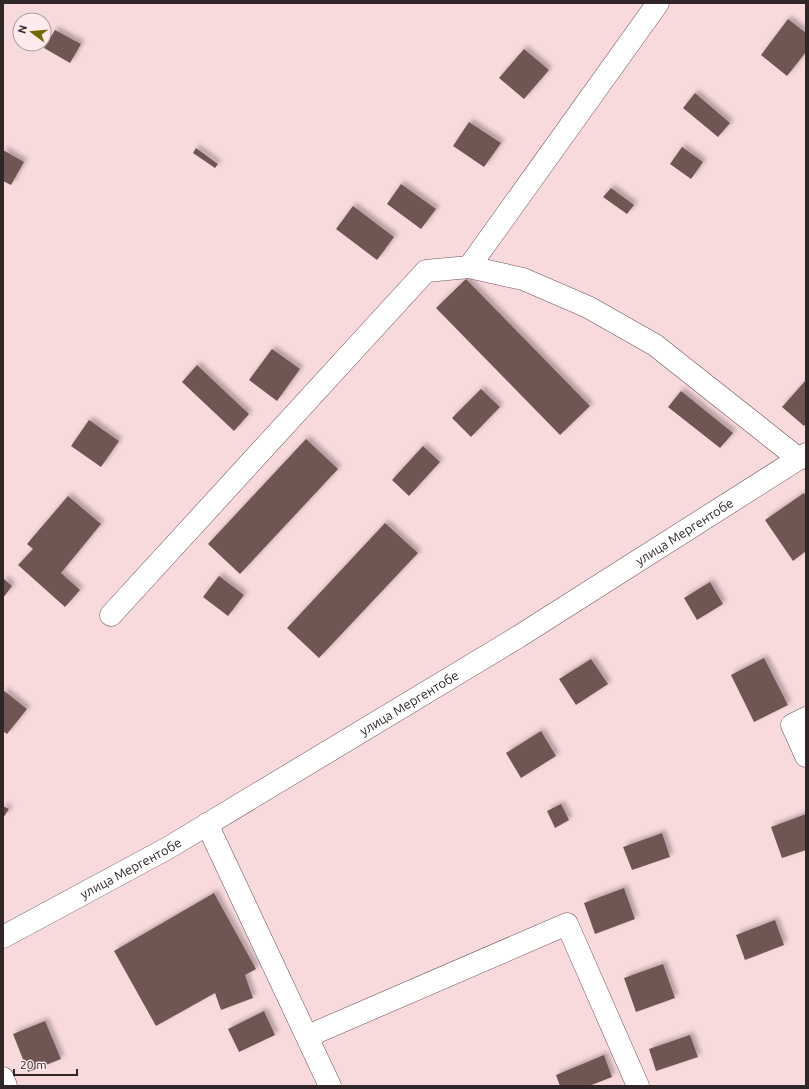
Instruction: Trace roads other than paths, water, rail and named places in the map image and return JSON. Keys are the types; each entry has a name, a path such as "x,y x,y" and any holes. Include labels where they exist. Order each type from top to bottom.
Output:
{"street":[{"path":"469,267 658,3"},
{"path":"111,615 426,271 469,267 530,282 588,307 655,345 802,456"},
{"name":"улица Мергентобе","path":"3,937 168,848 518,637 802,456"},
{"path":"806,718 792,725 806,756"},
{"path":"207,824 308,1036 330,1086"},
{"path":"308,1036 567,924 638,1086"},
{"path":"3,1078 6,1086"}]}
